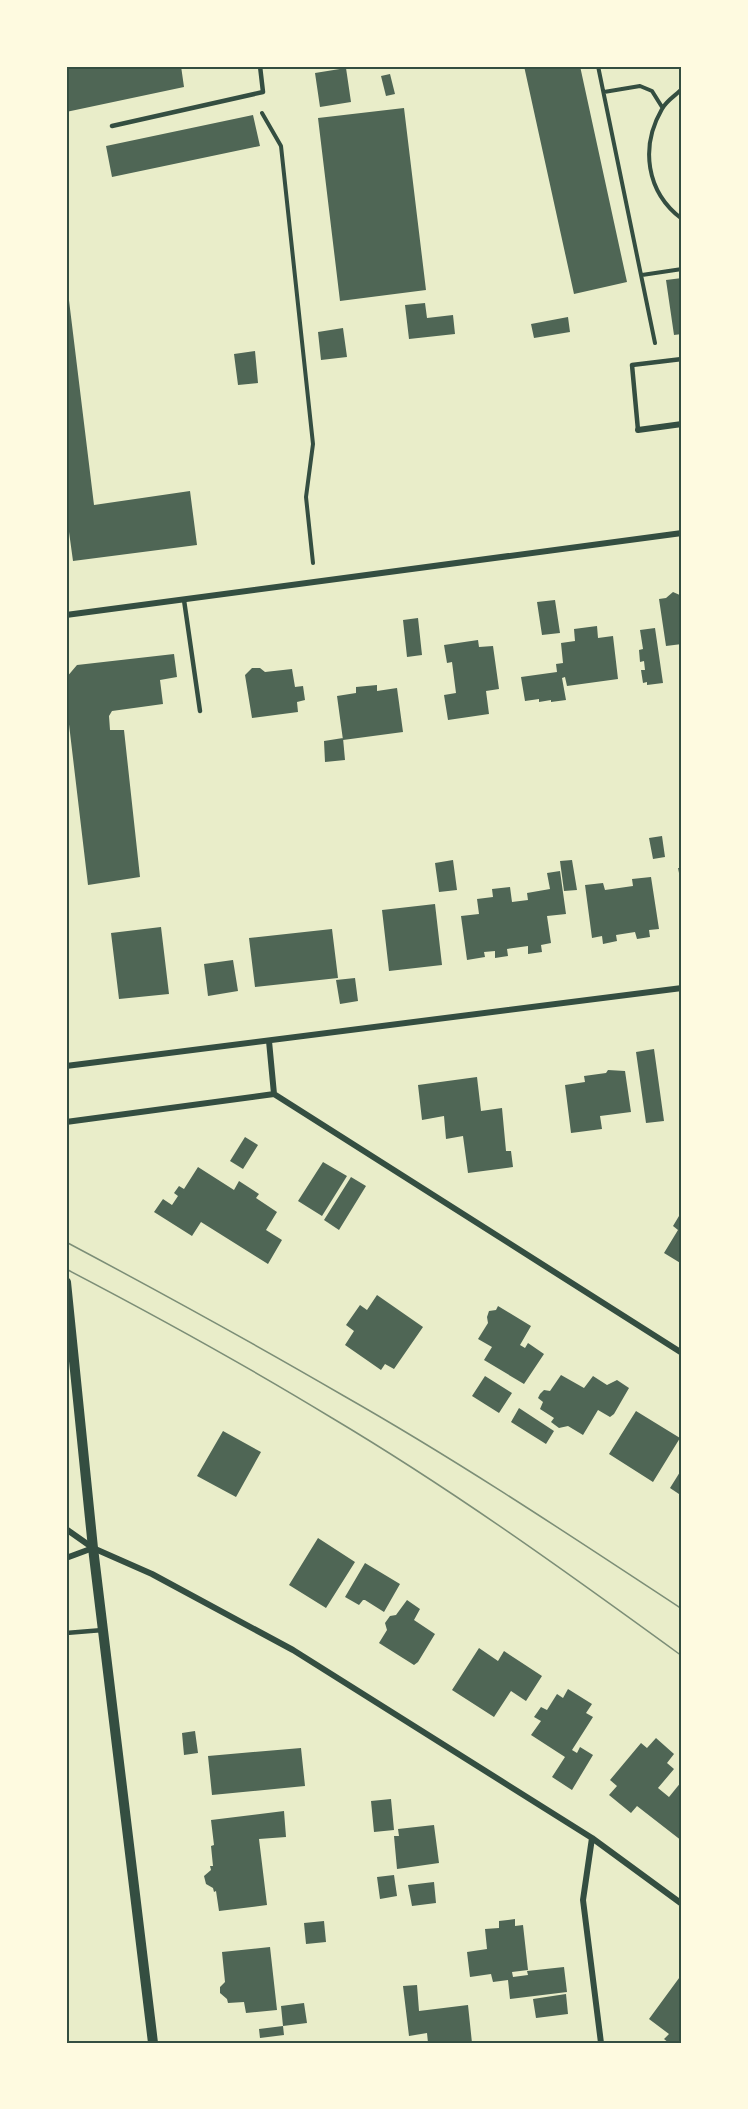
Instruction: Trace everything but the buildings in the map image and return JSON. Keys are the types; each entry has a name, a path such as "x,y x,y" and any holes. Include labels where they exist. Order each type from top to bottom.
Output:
{"street":[{"path":"638,430 682,424"},
{"path":"66,615 682,533"},
{"path":"66,1066 682,988"},
{"path":"269,1041 274,1094"},
{"path":"66,1122 274,1094 682,1353"},
{"path":"66,1282 93,1548 153,2043"},
{"path":"66,1529 93,1548 152,1574 293,1650 592,1838 682,1904"},
{"path":"66,1558 93,1548"},
{"path":"592,1838 583,1900 601,2043"}],"lane":[{"path":"112,126 263,92 260,66"},
{"path":"638,430 632,365 682,359"},
{"path":"184,600 200,711"},
{"path":"66,1633 103,1630"}],"path":[{"path":"598,66 659,362"},
{"path":"604,92 640,86 652,91 662,107"},
{"path":"682,89 662,107 649,141 651,177 668,209 682,219"},
{"path":"251,95 281,146 313,444 306,497 316,582"},
{"path":"642,274 682,269"}],"tram line":[{"path":"66,1242 241,1337 387,1421 515,1500 682,1609"},
{"path":"66,1269 233,1360 377,1445 510,1533 682,1656"}]}
